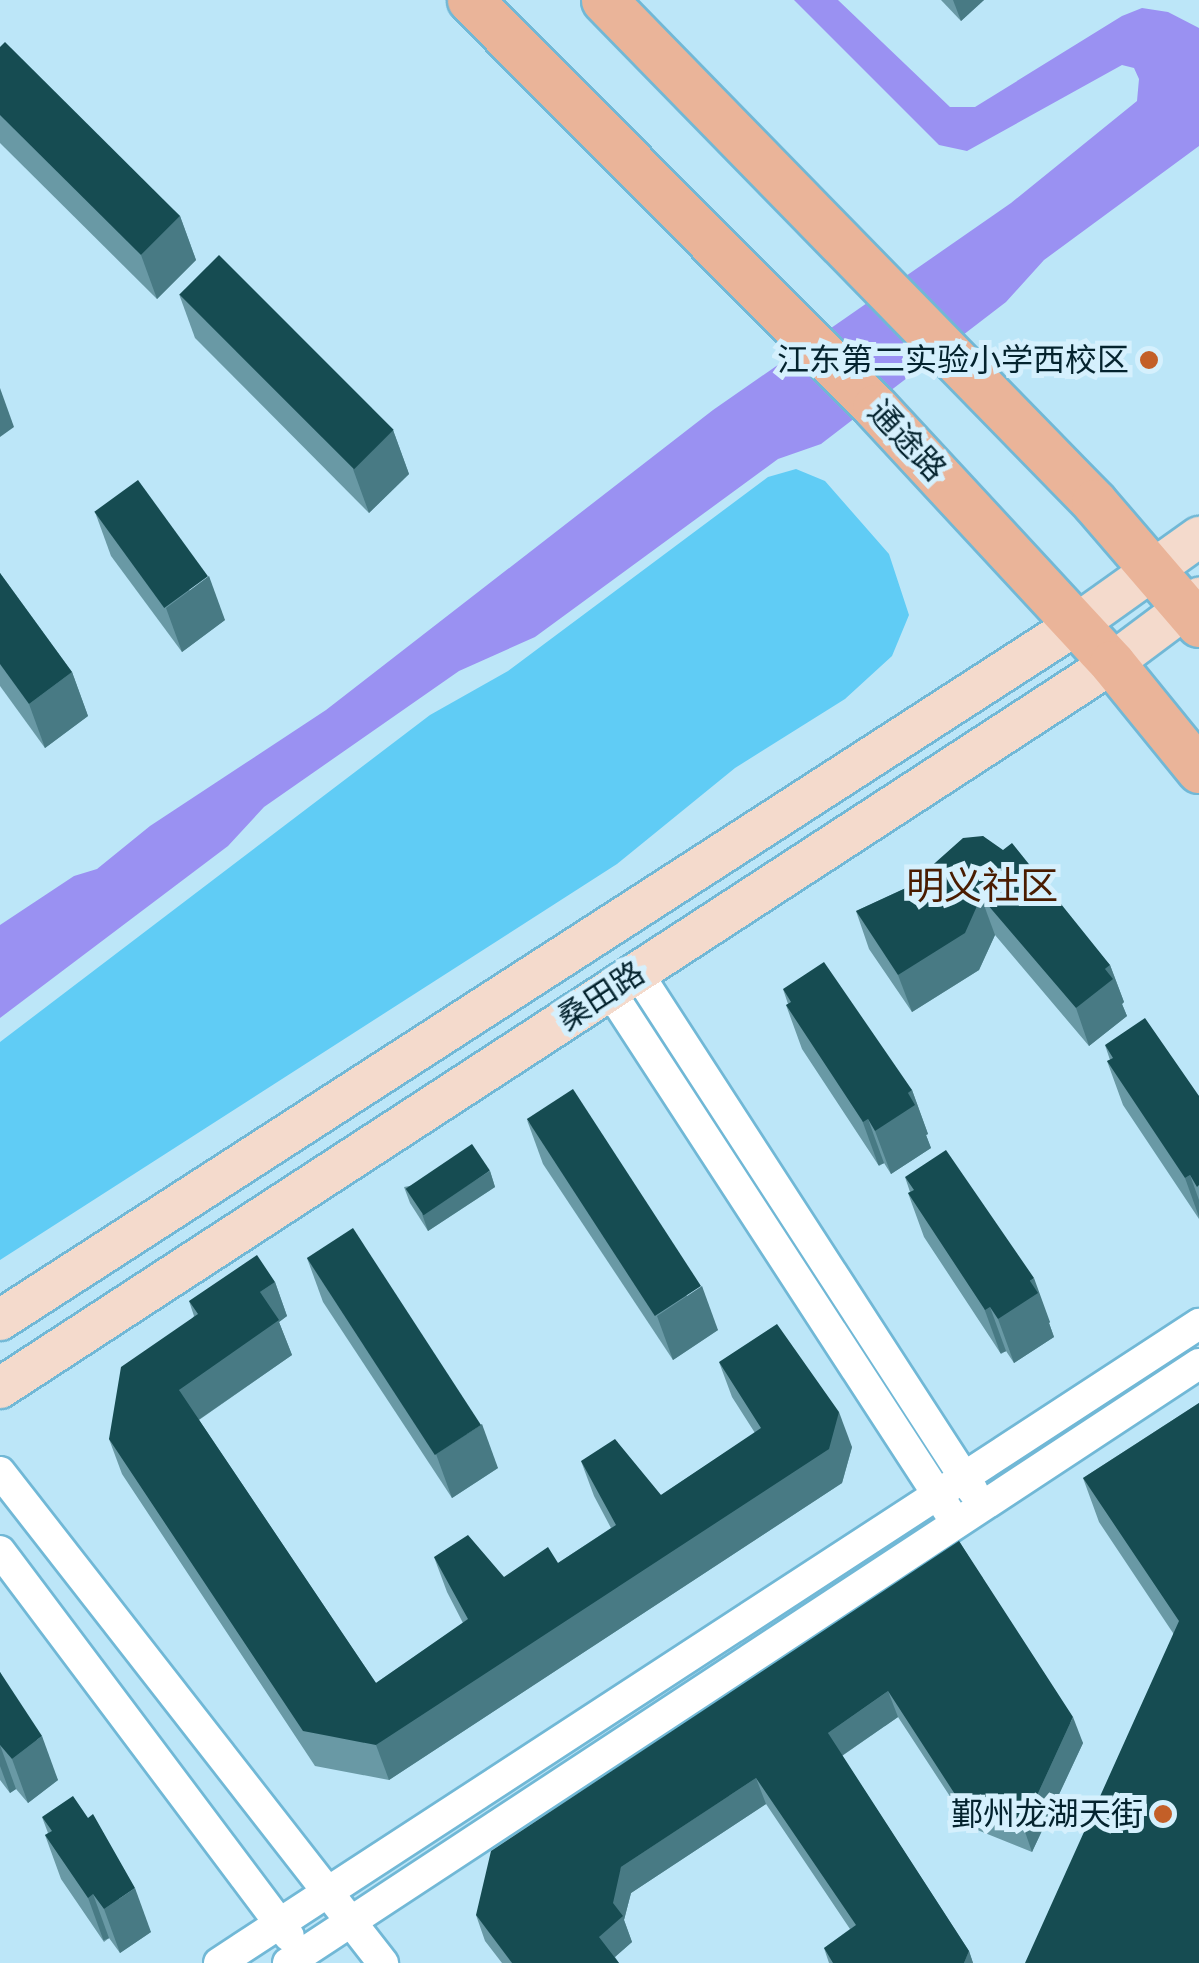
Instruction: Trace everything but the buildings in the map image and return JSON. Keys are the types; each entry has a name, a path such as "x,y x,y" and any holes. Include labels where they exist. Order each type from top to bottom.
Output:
{"main road":[{"name":"通途路","path":"470,0 876,408 1112,663 1199,770"},
{"path":"604,0 1195,610"},
{"name":"桑田路","path":"0,1320 1077,624 1199,538"},
{"name":"桑田路","path":"0,1388 1195,610"}],"street":[{"path":"624,982 983,1506"},
{"path":"624,982 957,1523"},
{"path":"219,1963 1199,1324"},
{"path":"0,1551 279,1924 300,1960 350,1920 1199,1364"},
{"path":"0,1472 383,1963"}],"shaded area":[{"path":"794,0 838,0 950,107 975,107 1122,16 1142,8 1168,12 1199,28 1199,146 1044,260 1006,302 821,444 778,459 535,637 459,671 264,807 228,846 0,1018 0,925 74,876 97,869 150,826 326,710 713,410 1011,203 1137,101 1139,79 1134,68 1122,65 967,151 939,145"},
{"path":"796,469 825,481 889,554 909,615 892,656 845,699 735,768 617,864 0,1260 0,1042 430,715 508,671 768,477"}],"place":[{"name":"江东第二实验小学西校区","path":"1149,360"},
{"name":"鄞州龙湖天街","path":"1163,1814"}],"district":[{"name":"明义社区","path":"982,887"}]}
